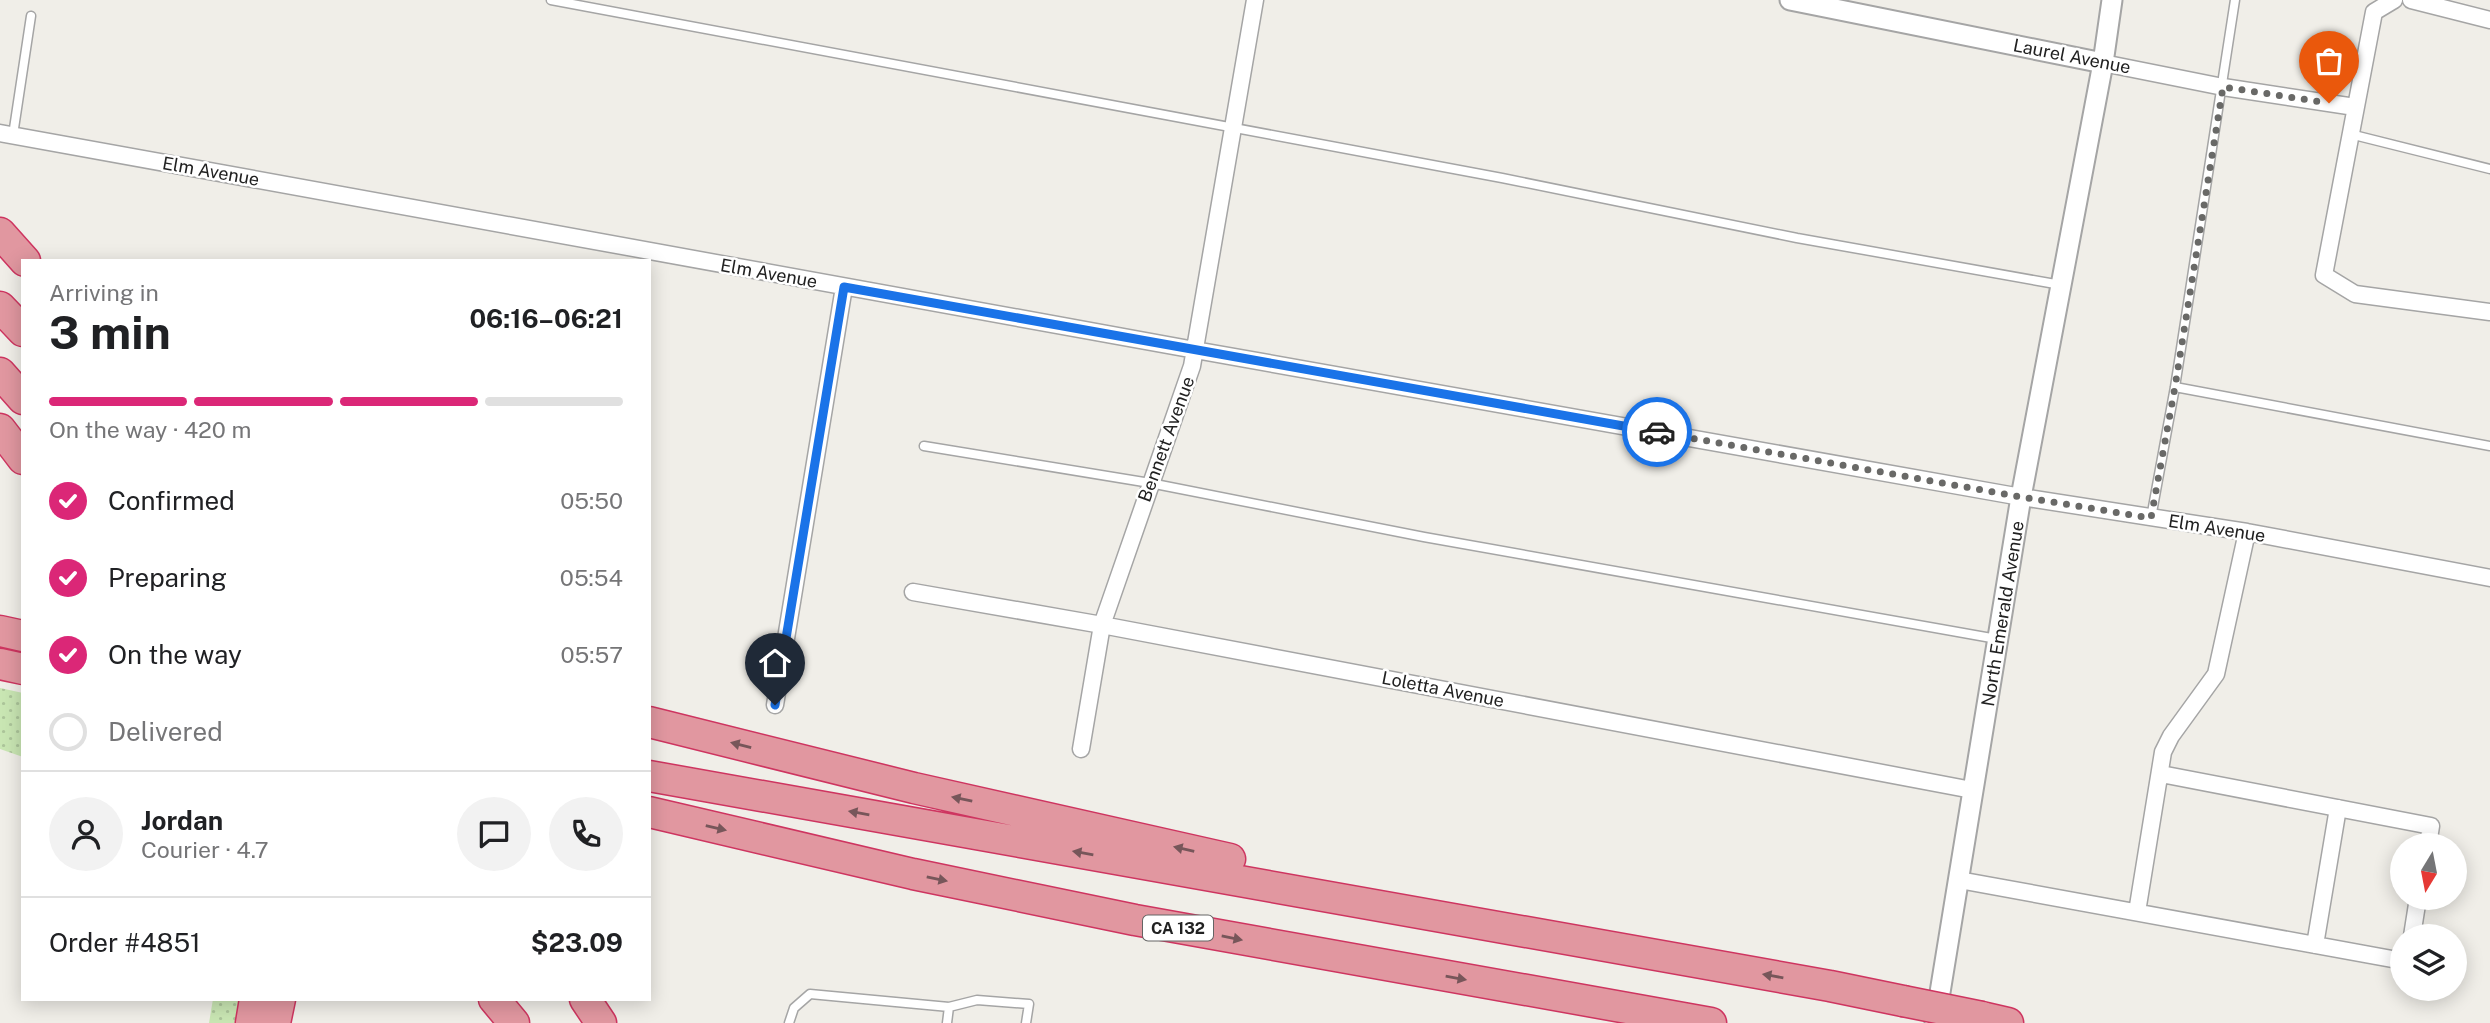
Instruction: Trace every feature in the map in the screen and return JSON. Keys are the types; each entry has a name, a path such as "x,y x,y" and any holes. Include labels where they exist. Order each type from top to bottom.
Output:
{"highway":[{"path":"0,233 23,259"},
{"path":"0,307 21,329"},
{"path":"0,373 21,397"},
{"path":"0,429 21,456"},
{"path":"0,631 21,636"},
{"path":"0,664 21,669"},
{"path":"651,723 928,792 1633,951"},
{"path":"651,776 1633,951 1995,1020"},
{"name":"CA 132","path":"651,812 913,874 1135,920 1711,1023"},
{"path":"251,1023 256,1001"},
{"path":"275,1023 280,1001"},
{"path":"496,1001 514,1023"},
{"path":"517,1001 532,1023"},
{"path":"586,1001 601,1023"}],"street":[{"name":"Bennett Avenue","path":"1081,749 1102,625 1187,384 1195,350 1255,0"},
{"name":"Laurel Avenue","path":"1790,0 2223,87 2356,107"},
{"name":"North Emerald Avenue","path":"1935,1023 2021,497 2103,62 2112,0"},
{"path":"2395,0 2374,12 2324,275 2355,294 2490,312"},
{"path":"2412,0 2490,20"},
{"name":"Elm Avenue","path":"6,134 1195,350 2021,497 2247,532 2490,578"},
{"path":"775,705 844,287"},
{"path":"2137,912 2163,752 2171,736 2210,684 2220,664 2247,532"},
{"name":"Loletta Avenue","path":"913,592 1102,625 1972,790"},
{"path":"2161,774 2431,826 2430,833"},
{"path":"2315,945 2338,808"},
{"path":"1959,880 2390,959"}],"lane":[{"path":"551,0 1233,128 1797,238 2061,285"},
{"path":"2151,518 2175,387 2235,0"},
{"path":"6,134 31,16"},
{"path":"2350,134 2490,169"},
{"path":"2175,387 2490,446"},
{"path":"924,446 1150,483 1437,540 1997,639"},
{"path":"789,1023 793,1008 810,994 949,1007 977,1000 1029,1004 1026,1023"},
{"path":"947,1023 949,1007"}],"green space":[{"path":"0,688 21,693 21,756 0,749"},
{"path":"213,1001 240,1001 236,1023 209,1023"}],"way so far":[{"path":"1657,432 2151,518 2223,87 2329,103"}],"route":[{"path":"775,705 844,287 1657,432"}]}
